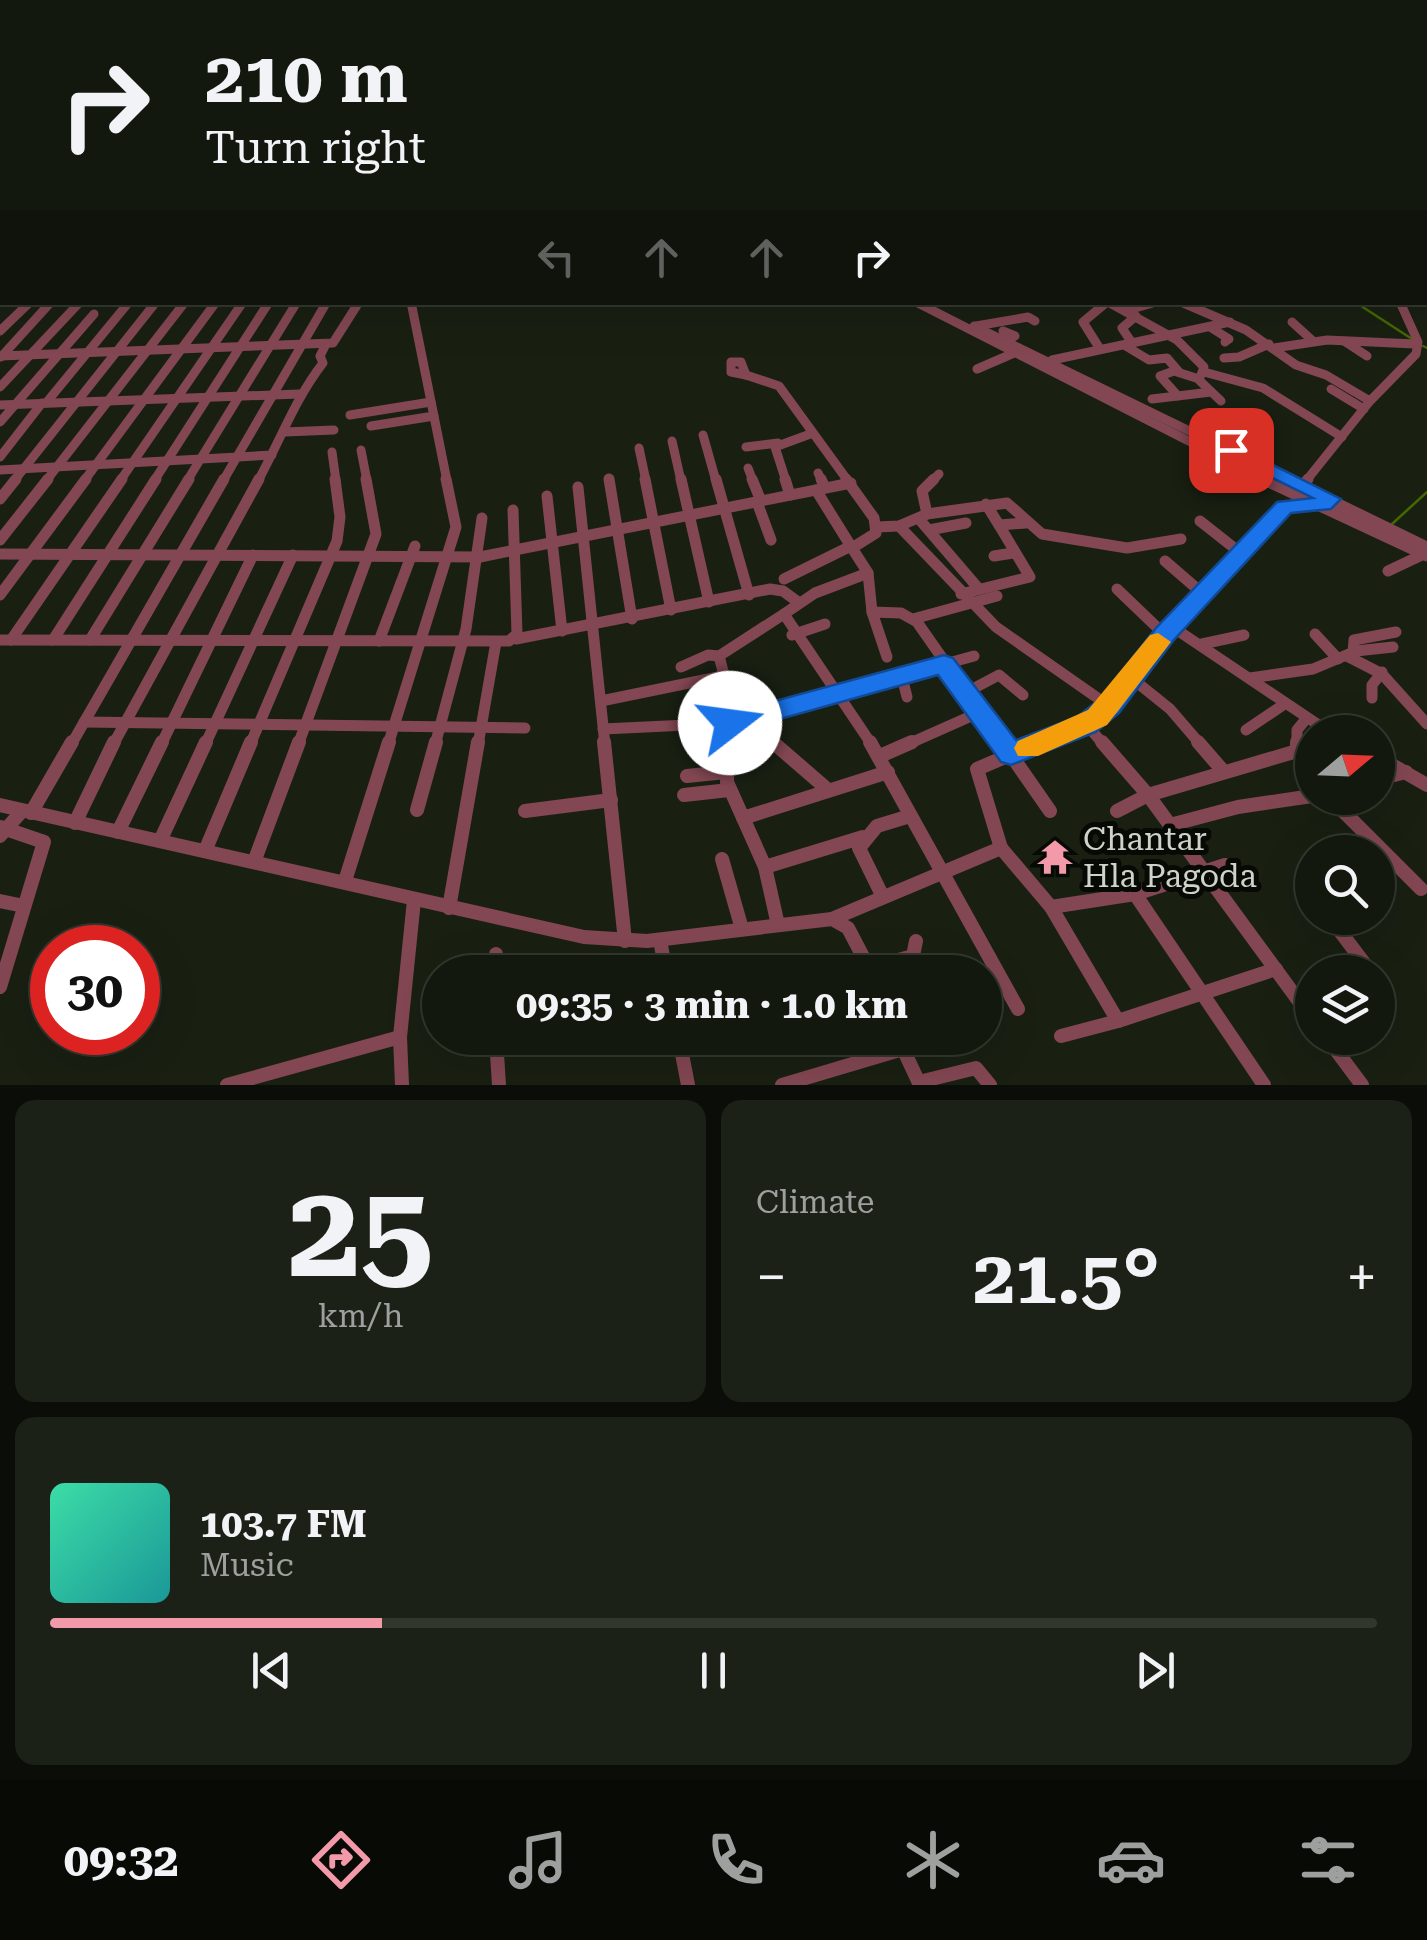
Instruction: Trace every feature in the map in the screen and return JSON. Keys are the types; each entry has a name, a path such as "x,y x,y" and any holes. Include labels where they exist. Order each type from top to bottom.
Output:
{"street":[{"path":"0,331 27,305"},
{"path":"0,357 49,305"},
{"path":"0,387 77,305"},
{"path":"0,456 127,305"},
{"path":"0,499 154,305"},
{"path":"0,540 184,305"},
{"path":"0,595 214,305"},
{"path":"5,640 240,305"},
{"path":"53,640 267,305"},
{"path":"90,640 295,305"},
{"path":"12,822 84,722 325,305"},
{"path":"0,357 326,344 338,340 357,305"},
{"path":"344,881 456,527 412,305"},
{"path":"922,305 1282,486 1426,552"},
{"path":"934,305 1005,336 1303,486 1345,515 1426,552"},
{"path":"1100,349 1082,324 1104,305"},
{"path":"1113,305 1192,352 1211,392 1221,400"},
{"path":"1124,311 1145,305"},
{"path":"1207,311 1216,305"},
{"path":"1303,486 1367,405 1416,354 1420,344 1401,305"},
{"path":"1184,306 1262,332 1272,346 1296,365 1326,375 1367,405"},
{"path":"0,422 94,314"},
{"path":"1136,316 1122,328 1128,344 1149,360 1167,358 1179,372"},
{"path":"975,326 1021,318 1035,321"},
{"path":"1051,360 1230,322"},
{"path":"1292,322 1313,342"},
{"path":"1210,327 1229,338 1225,342"},
{"path":"1195,330 1204,340"},
{"path":"1344,340 1367,356"},
{"path":"1224,358 1240,358 1244,351 1313,342 1420,344"},
{"path":"75,823 123,724 285,432 299,394 324,363 320,356 326,344"},
{"path":"977,369 1014,354"},
{"path":"1178,396 1160,376 1179,372 1264,388 1318,426 1342,436"},
{"path":"746,375 771,379 851,483 877,527 874,536 784,579"},
{"path":"1331,389 1367,405"},
{"path":"1152,399 1211,392"},
{"path":"0,405 299,394"},
{"path":"350,415 431,402"},
{"path":"389,409 394,436"},
{"path":"371,426 434,416"},
{"path":"285,432 334,430"},
{"path":"1231,450 1256,442 1247,431"},
{"path":"703,434 750,596"},
{"path":"746,447 814,434"},
{"path":"672,441 709,602"},
{"path":"778,443 776,454 790,495"},
{"path":"638,448 671,610"},
{"path":"254,862 376,534 361,450"},
{"path":"205,851 332,555 340,517 332,452"},
{"path":"0,470 272,455"},
{"path":"748,468 771,540"},
{"path":"818,473 821,489 868,573 872,612 887,657"},
{"path":"939,474 922,491 923,516 979,589"},
{"path":"608,479 632,618"},
{"path":"0,554 480,557 851,483"},
{"path":"578,487 626,941"},
{"path":"548,496 562,631"},
{"path":"1118,1022 1050,906 1001,848 976,774 983,764 1086,724 1109,706 1129,676 1238,552 1284,507 1324,502"},
{"path":"877,527 899,526 923,516 986,504 1010,504 1042,534 1116,547 1181,540"},
{"path":"986,504 1016,549 1013,553"},
{"path":"512,510 516,638"},
{"path":"417,810 462,643 480,557 482,518"},
{"path":"1200,521 1238,552"},
{"path":"930,530 966,522"},
{"path":"1000,525 1026,523"},
{"path":"899,526 975,606 1054,672 1109,706"},
{"path":"379,641 414,546"},
{"path":"1388,571 1426,552"},
{"path":"994,556 1013,553"},
{"path":"962,594 1030,577 1013,553"},
{"path":"160,841 293,554"},
{"path":"118,832 253,555"},
{"path":"1165,562 1202,593"},
{"path":"680,667 704,656 720,656 798,602 868,573"},
{"path":"5,640 496,642 778,589 798,602"},
{"path":"1117,589 1169,631 1202,644 1299,715"},
{"path":"913,619 975,606 997,596"},
{"path":"872,612 901,613 913,619 1050,811"},
{"path":"784,614 792,635 880,756 1018,1009"},
{"path":"792,635 825,624"},
{"path":"1346,656 1354,640 1396,632"},
{"path":"1315,634 1346,656 1382,672 1427,724"},
{"path":"1202,644 1244,635"},
{"path":"449,908 496,642"},
{"path":"1250,678 1313,669 1346,656 1393,647"},
{"path":"720,656 730,723 726,772 729,790 765,867 778,925"},
{"path":"603,729 730,723 974,656"},
{"path":"1372,698 1372,685 1382,672"},
{"path":"963,694 1001,675 1023,695"},
{"path":"1129,676 1170,710 1224,772"},
{"path":"902,677 908,697"},
{"path":"601,702 740,678"},
{"path":"1246,730 1283,705"},
{"path":"880,756 978,713"},
{"path":"84,722 524,728"},
{"path":"1086,724 1148,794 1295,995"},
{"path":"774,744 828,789"},
{"path":"1117,810 1139,803 1148,794 1295,753"},
{"path":"1395,765 1420,776"},
{"path":"687,776 726,772"},
{"path":"743,818 888,772"},
{"path":"1395,778 1420,776"},
{"path":"684,795 729,790"},
{"path":"1170,825 1295,799"},
{"path":"526,811 610,800"},
{"path":"0,806 12,822 44,842 1,981"},
{"path":"1347,815 1421,889"},
{"path":"765,867 863,837 884,822 910,816"},
{"path":"12,822 75,823 584,938 626,941 832,919 1001,848"},
{"path":"863,837 858,850 883,898"},
{"path":"722,858 742,929"},
{"path":"1050,906 1135,894 1225,864"},
{"path":"1135,894 1264,1085"},
{"path":"402,1085 400,1037 414,900"},
{"path":"0,901 24,906"},
{"path":"832,919 848,928 862,955"},
{"path":"1343,935 1358,955"},
{"path":"660,940 663,955"},
{"path":"912,955 916,941"},
{"path":"1061,1036 1118,1022 1276,969"},
{"path":"227,1085 400,1037"},
{"path":"497,1055 499,1085"},
{"path":"682,1055 688,1085"},
{"path":"782,1085 869,1055"},
{"path":"906,1055 920,1084 976,1068 990,1085"},
{"path":"1339,1055 1362,1085"}],"waterway":[{"path":"1360,305 1412,339"},
{"path":"1423,346 1427,348"},
{"path":"1392,524 1427,492"}],"slow traffic":[{"path":"1028,748 1097,718 1158,642"}],"place":[{"name":"Chantar Hla Pagoda","path":"1055,857"}],"route":[{"path":"730,723 944,664 1011,754 1086,724 1109,706 1164,634 1174,628 1238,552 1284,507 1319,505 1330,499 1231,450"}]}
